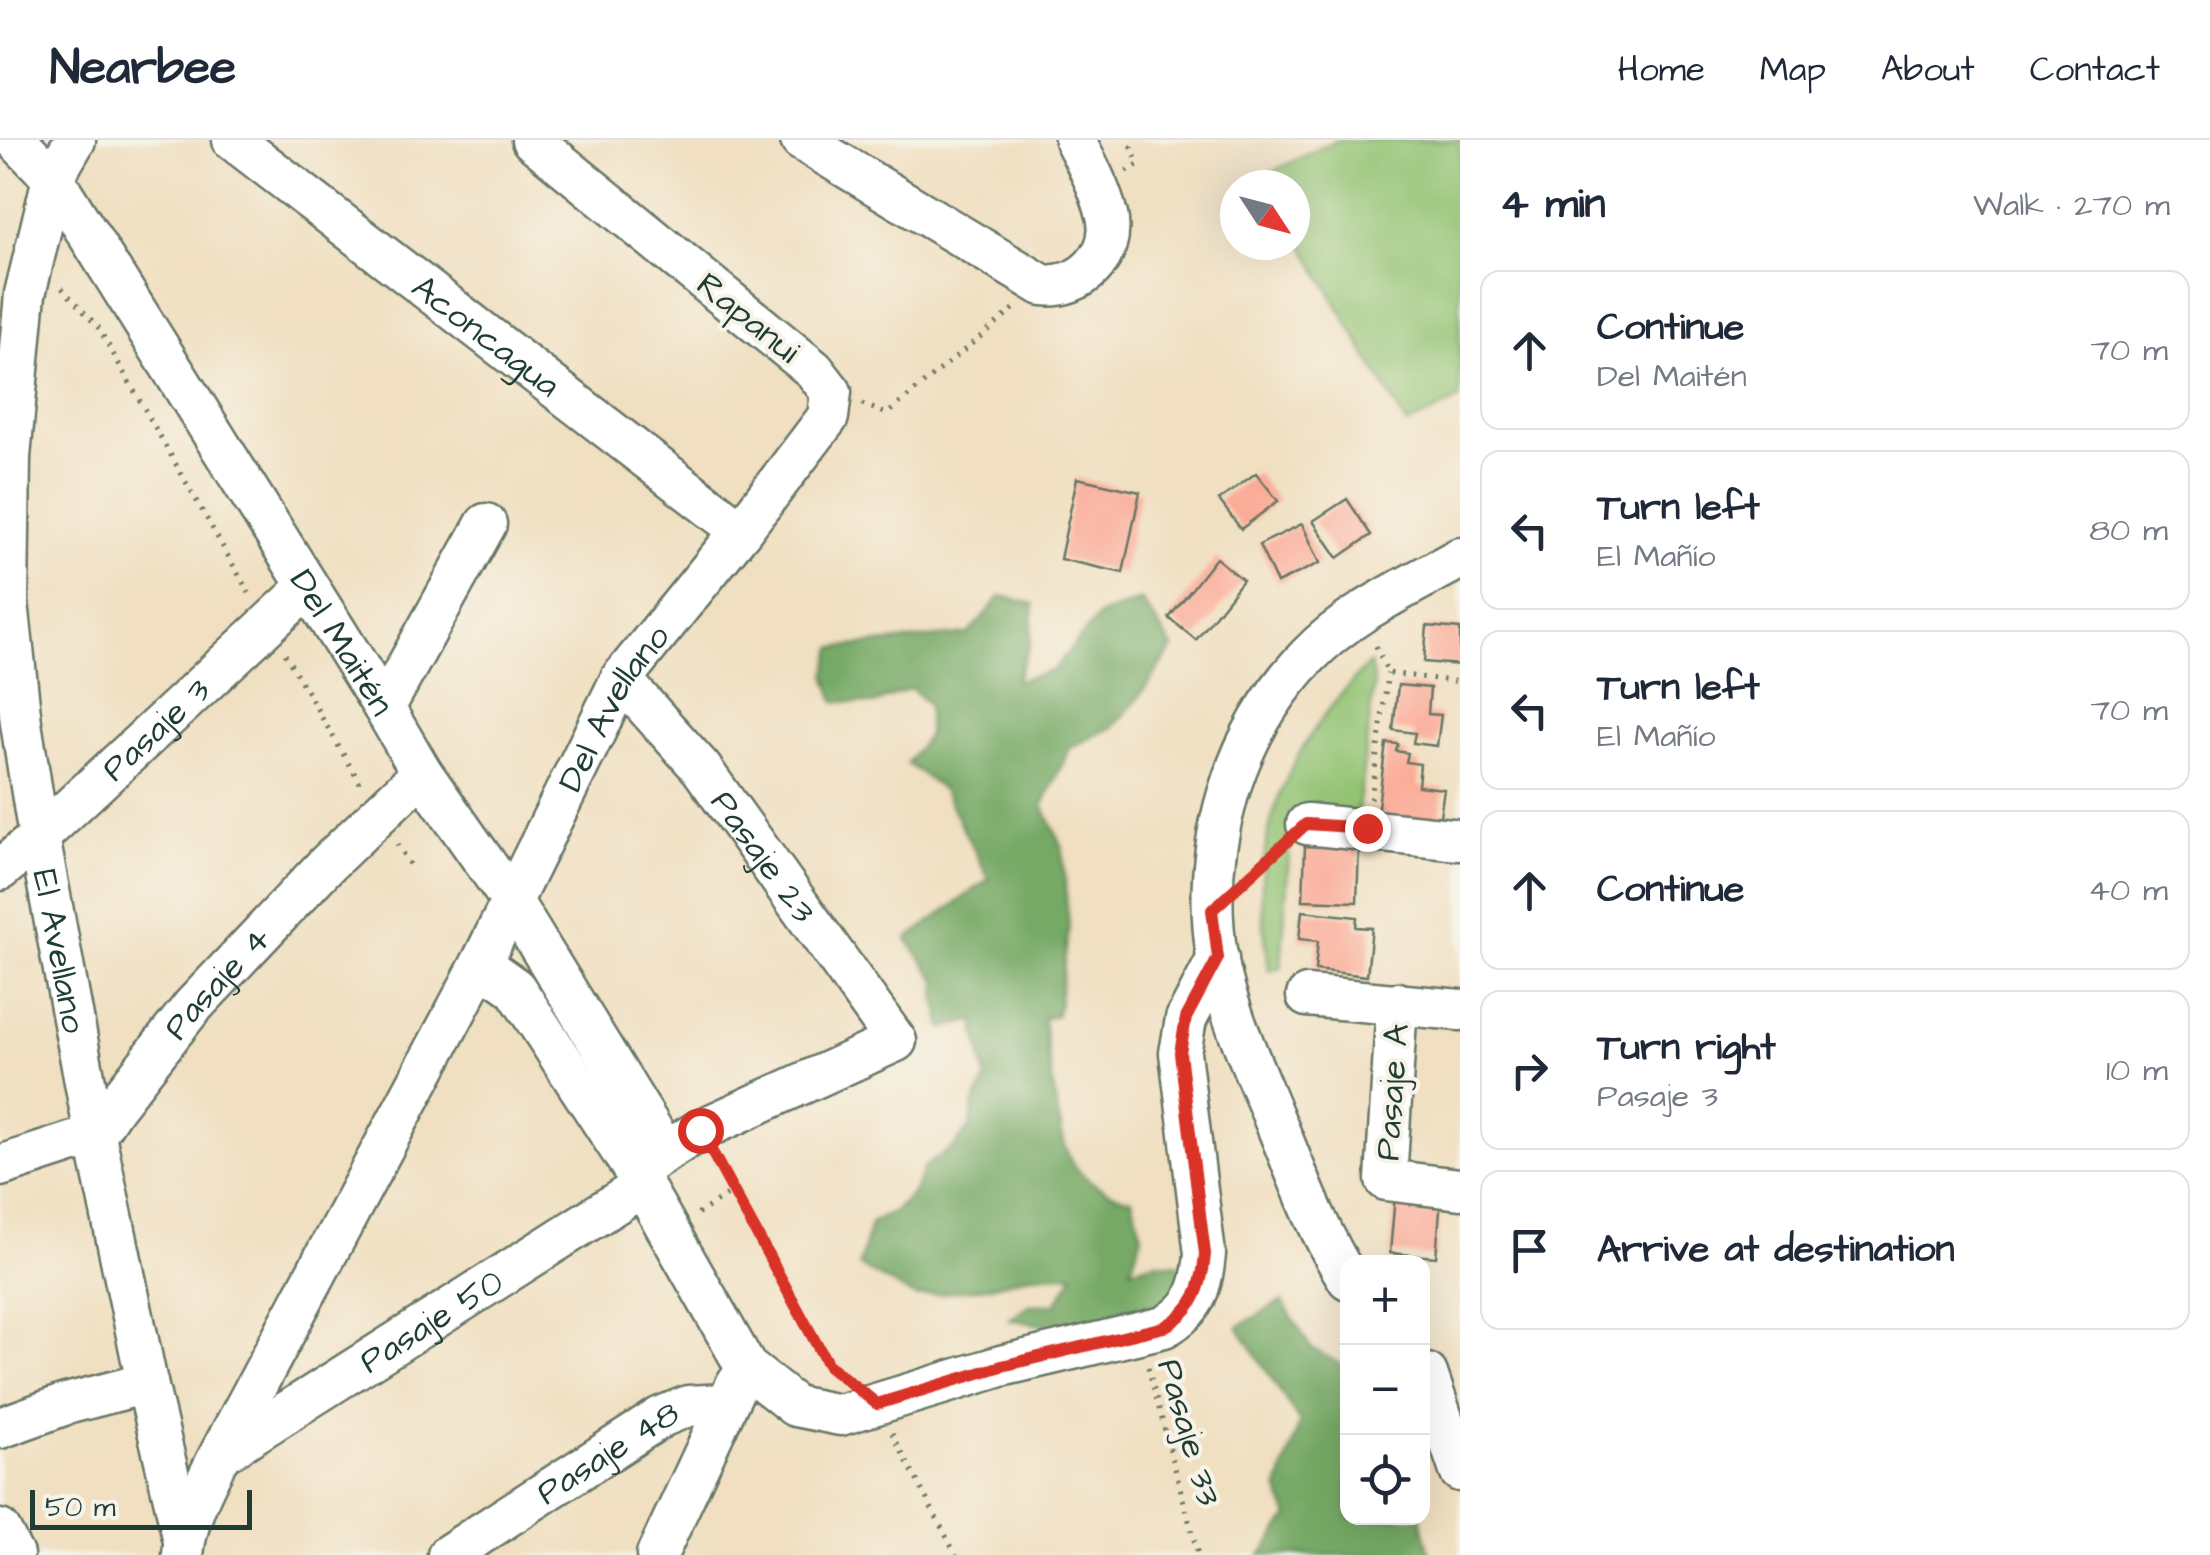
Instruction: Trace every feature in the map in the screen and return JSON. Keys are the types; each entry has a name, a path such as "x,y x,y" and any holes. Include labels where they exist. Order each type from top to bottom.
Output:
{"street":[{"name":"Del Maitén","path":"16,140 53,178 422,773 511,900 647,1170 670,1233 746,1367"},
{"name":"El Avellano","path":"75,140 53,178 20,284 4,604 39,837 95,1135 184,1548"},
{"name":"Aconcagua","path":"233,140 741,530"},
{"name":"Rapanui","path":"532,140 814,370 831,392 828,416 741,530"},
{"path":"800,140 1042,285 1057,287 1090,272 1104,247 1108,219 1075,140"},
{"path":"384,708 486,524"},
{"name":"Del Avellano","path":"511,900 621,679 741,530"},
{"path":"1340,1264 1312,1210 1227,998 1212,910 1219,826 1236,765 1268,702 1310,654 1360,613 1460,558"},
{"name":"Pasaje 3","path":"0,870 308,586"},
{"name":"Pasaje 23","path":"621,679 701,768 896,1041"},
{"name":"Pasaje 4","path":"95,1135 192,1008 327,864 422,773"},
{"path":"1306,824 1460,840"},
{"name":"El Avellano","path":"184,1548 198,1497 482,964 511,900"},
{"path":"656,1555 746,1367 795,1406 840,1415 1002,1366 1164,1327 1196,1301 1203,1282 1205,1254 1180,1053 1186,1018 1218,958"},
{"name":"Del Maitén","path":"482,964 515,988 647,1170"},
{"path":"1308,996 1460,1010"},
{"name":"Pasaje A","path":"1396,1003 1386,1180 1460,1188"},
{"name":"Pasaje 50","path":"220,1454 647,1170 700,1130 896,1041"},
{"path":"0,1166 95,1135"},
{"path":"1430,1376 1460,1398"},
{"path":"0,1428 66,1404 146,1382"},
{"path":"1430,1386 1460,1471"},
{"name":"Pasaje 48","path":"448,1555 661,1417 688,1406 726,1404"},
{"path":"0,1530 13,1555"}],"path":[{"name":"Del Maitén","path":"20,284 98,327 413,871"},
{"path":"831,392 886,414 1042,285"},
{"path":"1360,613 1388,673 1367,828"},
{"path":"1388,673 1460,682"},
{"path":"1212,910 1306,824"},
{"path":"700,1130 828,1365 877,1404 956,1555"},
{"path":"670,1233 733,1191"},
{"name":"Pasaje 33","path":"1114,1340 1144,1352 1198,1555"}],"green space":[{"path":"1337,140 1460,140 1460,399 1407,425 1310,257 1310,170 1275,170"},
{"path":"1001,596 1034,604 1030,645 1015,681 1052,671 1100,615 1141,600 1173,648 1134,704 1112,727 1070,748 1043,805 1062,848 1069,927 1057,1015 1043,1019 1068,1154 1092,1182 1132,1199 1142,1235 1131,1269 1156,1262 1211,1269 1154,1321 1130,1309 1069,1330 1009,1319 1029,1305 1056,1304 1074,1274 1031,1275 987,1287 916,1297 859,1266 871,1223 894,1212 913,1193 925,1166 954,1147 971,1125 974,1104 986,1080 974,1020 943,1029 936,997 938,982 907,939 989,879 943,790 907,763 928,735 928,704 911,688 874,704 835,701 826,676 833,648 968,634"},
{"path":"1370,663 1374,684 1357,818 1292,812 1281,967 1269,971 1262,902 1263,867 1277,801 1306,742"},
{"path":"1282,1301 1311,1348 1340,1364 1340,1525 1423,1525 1430,1555 1261,1555 1289,1517 1278,1488 1300,1422 1238,1327"}],"building":[{"path":"1256,473 1278,501 1241,529 1219,500"},
{"path":"1077,478 1140,492 1123,573 1060,559"},
{"path":"1347,499 1371,535 1338,558 1313,521"},
{"path":"1302,524 1320,563 1277,583 1259,545"},
{"path":"1216,558 1243,580 1196,640 1169,618"},
{"path":"1427,626 1460,629 1460,665 1424,662"},
{"path":"1398,685 1430,688 1428,714 1441,715 1437,746 1413,743 1415,733 1393,730"},
{"path":"1386,743 1398,744 1396,751 1408,753 1406,762 1420,764 1418,786 1444,789 1439,823 1377,815"},
{"path":"1305,846 1359,848 1357,902 1303,900"},
{"path":"1302,911 1357,917 1356,927 1372,928 1367,976 1315,970 1318,941 1299,939"},
{"path":"1395,1195 1441,1199 1436,1257 1390,1253"}],"route":[{"path":"700,1130 828,1365 877,1404 1002,1366 1164,1327 1196,1301 1203,1282 1205,1254 1180,1053 1186,1018 1218,958 1212,910 1306,824 1367,828"}]}
